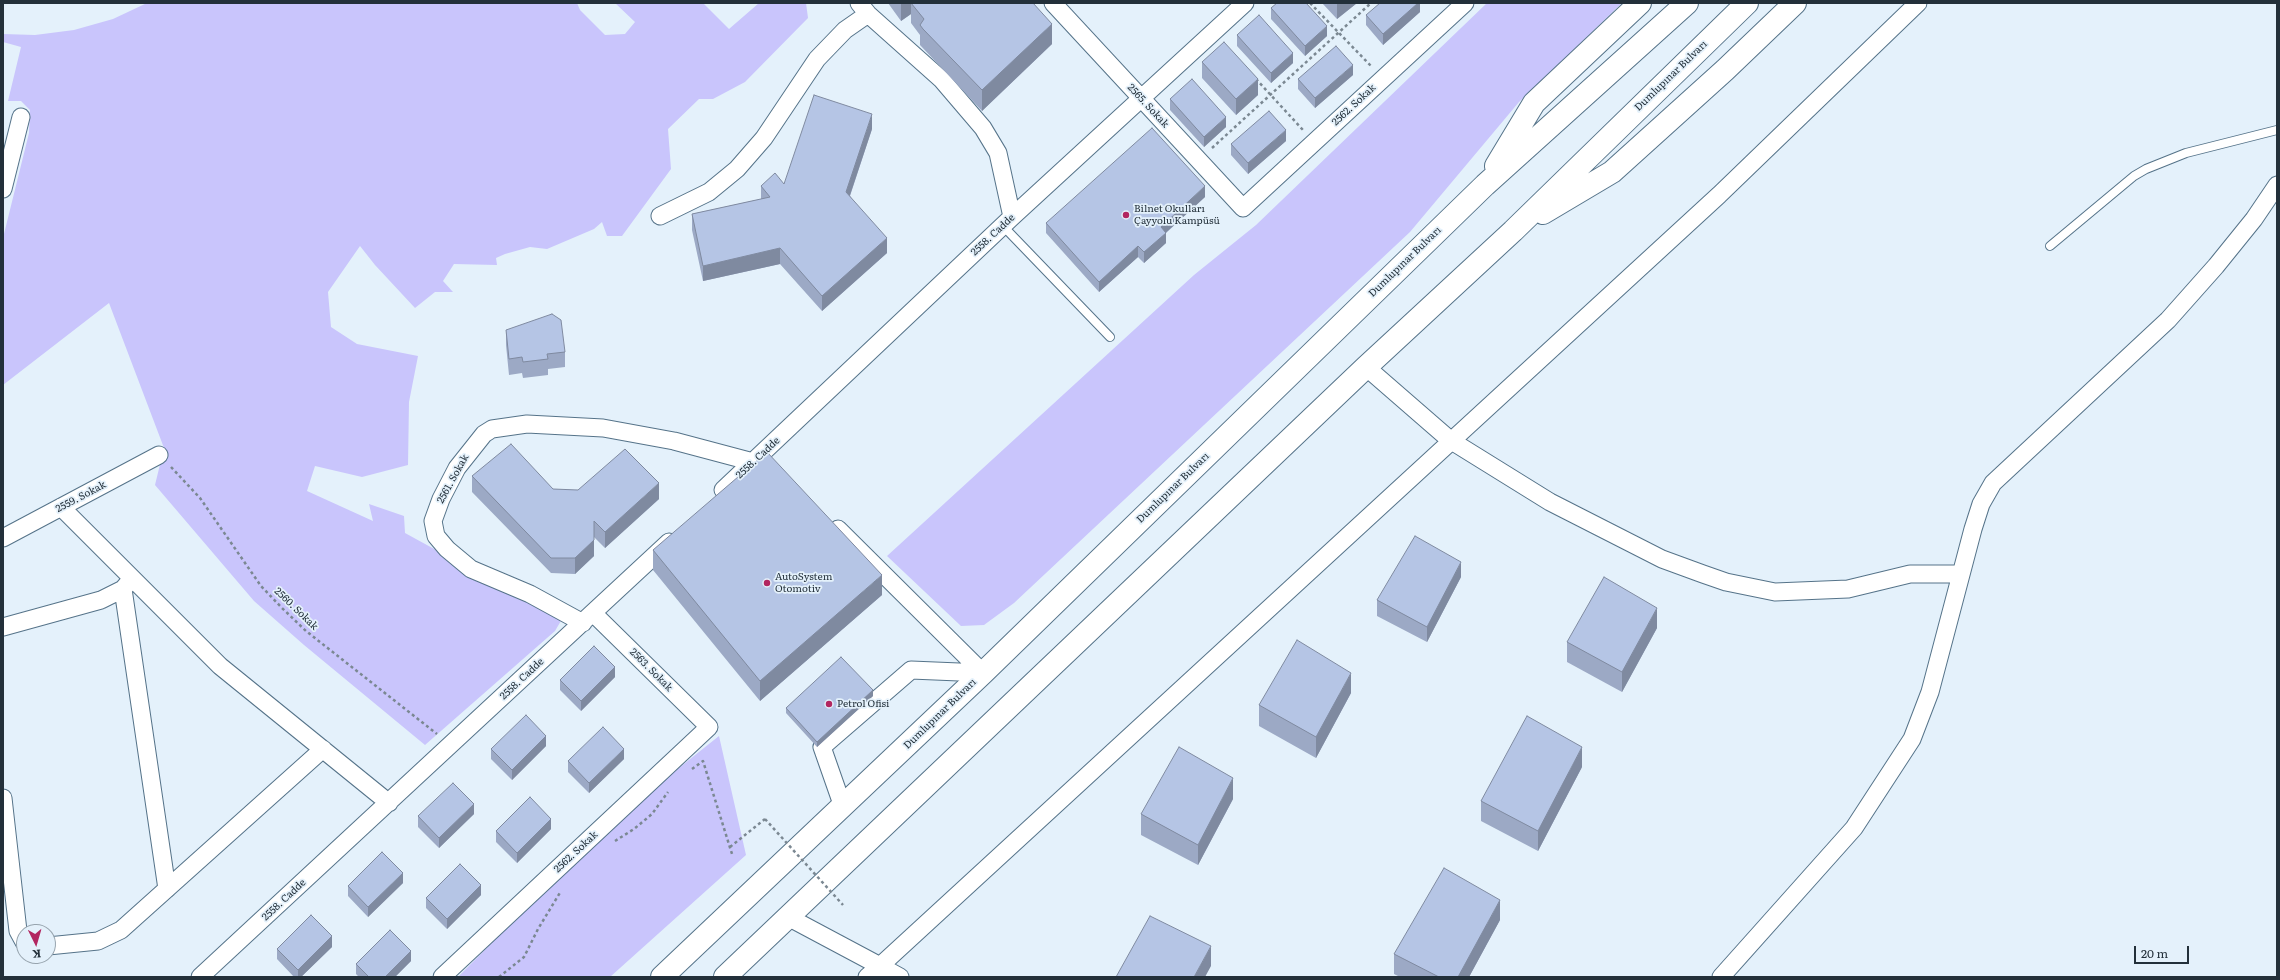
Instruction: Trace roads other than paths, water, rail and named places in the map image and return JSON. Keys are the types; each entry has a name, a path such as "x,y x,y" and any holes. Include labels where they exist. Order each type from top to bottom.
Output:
{"highway":[{"path":"1485,185 1534,103 1640,3"},
{"name":"Dumlupınar Bulvarı","path":"725,977 1366,367 1513,231 1747,3"},
{"path":"1513,231 1612,172 1725,70 1795,3"},
{"name":"Dumlupınar Bulvarı","path":"662,977 983,673 1485,185 1682,7"}],"street":[{"name":"2558. Cadde","path":"713,500 763,460 1007,221 1244,3"},
{"name":"2562. Sokak","path":"1243,208 1465,3"},
{"path":"874,972 1450,440 1719,195 1918,3"},
{"name":"2565. Sokak","path":"1058,5 1141,98 1243,208"},
{"path":"660,216 709,192 737,170 764,138 818,59 864,8 942,80 983,128 998,153 1007,221"},
{"path":"3,189 21,117"},
{"path":"1721,977 1854,828 1912,739 1930,692 1960,574 1981,504 1993,483 2168,320 2221,260 2254,219 2277,185"},
{"path":"1366,367 1450,440 1550,502 1604,531 1662,559 1726,582 1775,592 1824,591 1848,589 1910,574 1960,574"},
{"name":"2561. Sokak","path":"588,618 471,569 447,549 436,536 433,529 433,521 440,499 457,468 484,434 498,428 527,424 598,428 659,438 763,460"},
{"name":"2559. Sokak","path":"3,538 159,455"},
{"path":"61,507 127,584 225,669 389,803"},
{"path":"824,516 983,673"},
{"name":"2558. Cadde","path":"200,977 451,746 679,532"},
{"path":"3,627 101,600 127,584"},
{"path":"127,584 167,889"},
{"name":"2563. Sokak","path":"588,618 710,728"},
{"path":"843,807 822,747 911,670 983,673"},
{"name":"2562. Sokak","path":"442,977 710,728"},
{"path":"56,945 107,938 125,927 322,749"},
{"path":"3,798 17,924"},
{"path":"788,917 874,972 900,977"}],"lane":[{"path":"2050,246 2134,176 2146,169 2186,153 2277,130"},
{"path":"1007,221 1110,337"}],"place":[{"name":"Bilnet Okulları Çayyolu Kampüsü","path":"1126,215"},
{"name":"AutoSystem Otomotiv","path":"767,583"},
{"name":"Petrol Ofisi","path":"829,704"}]}
